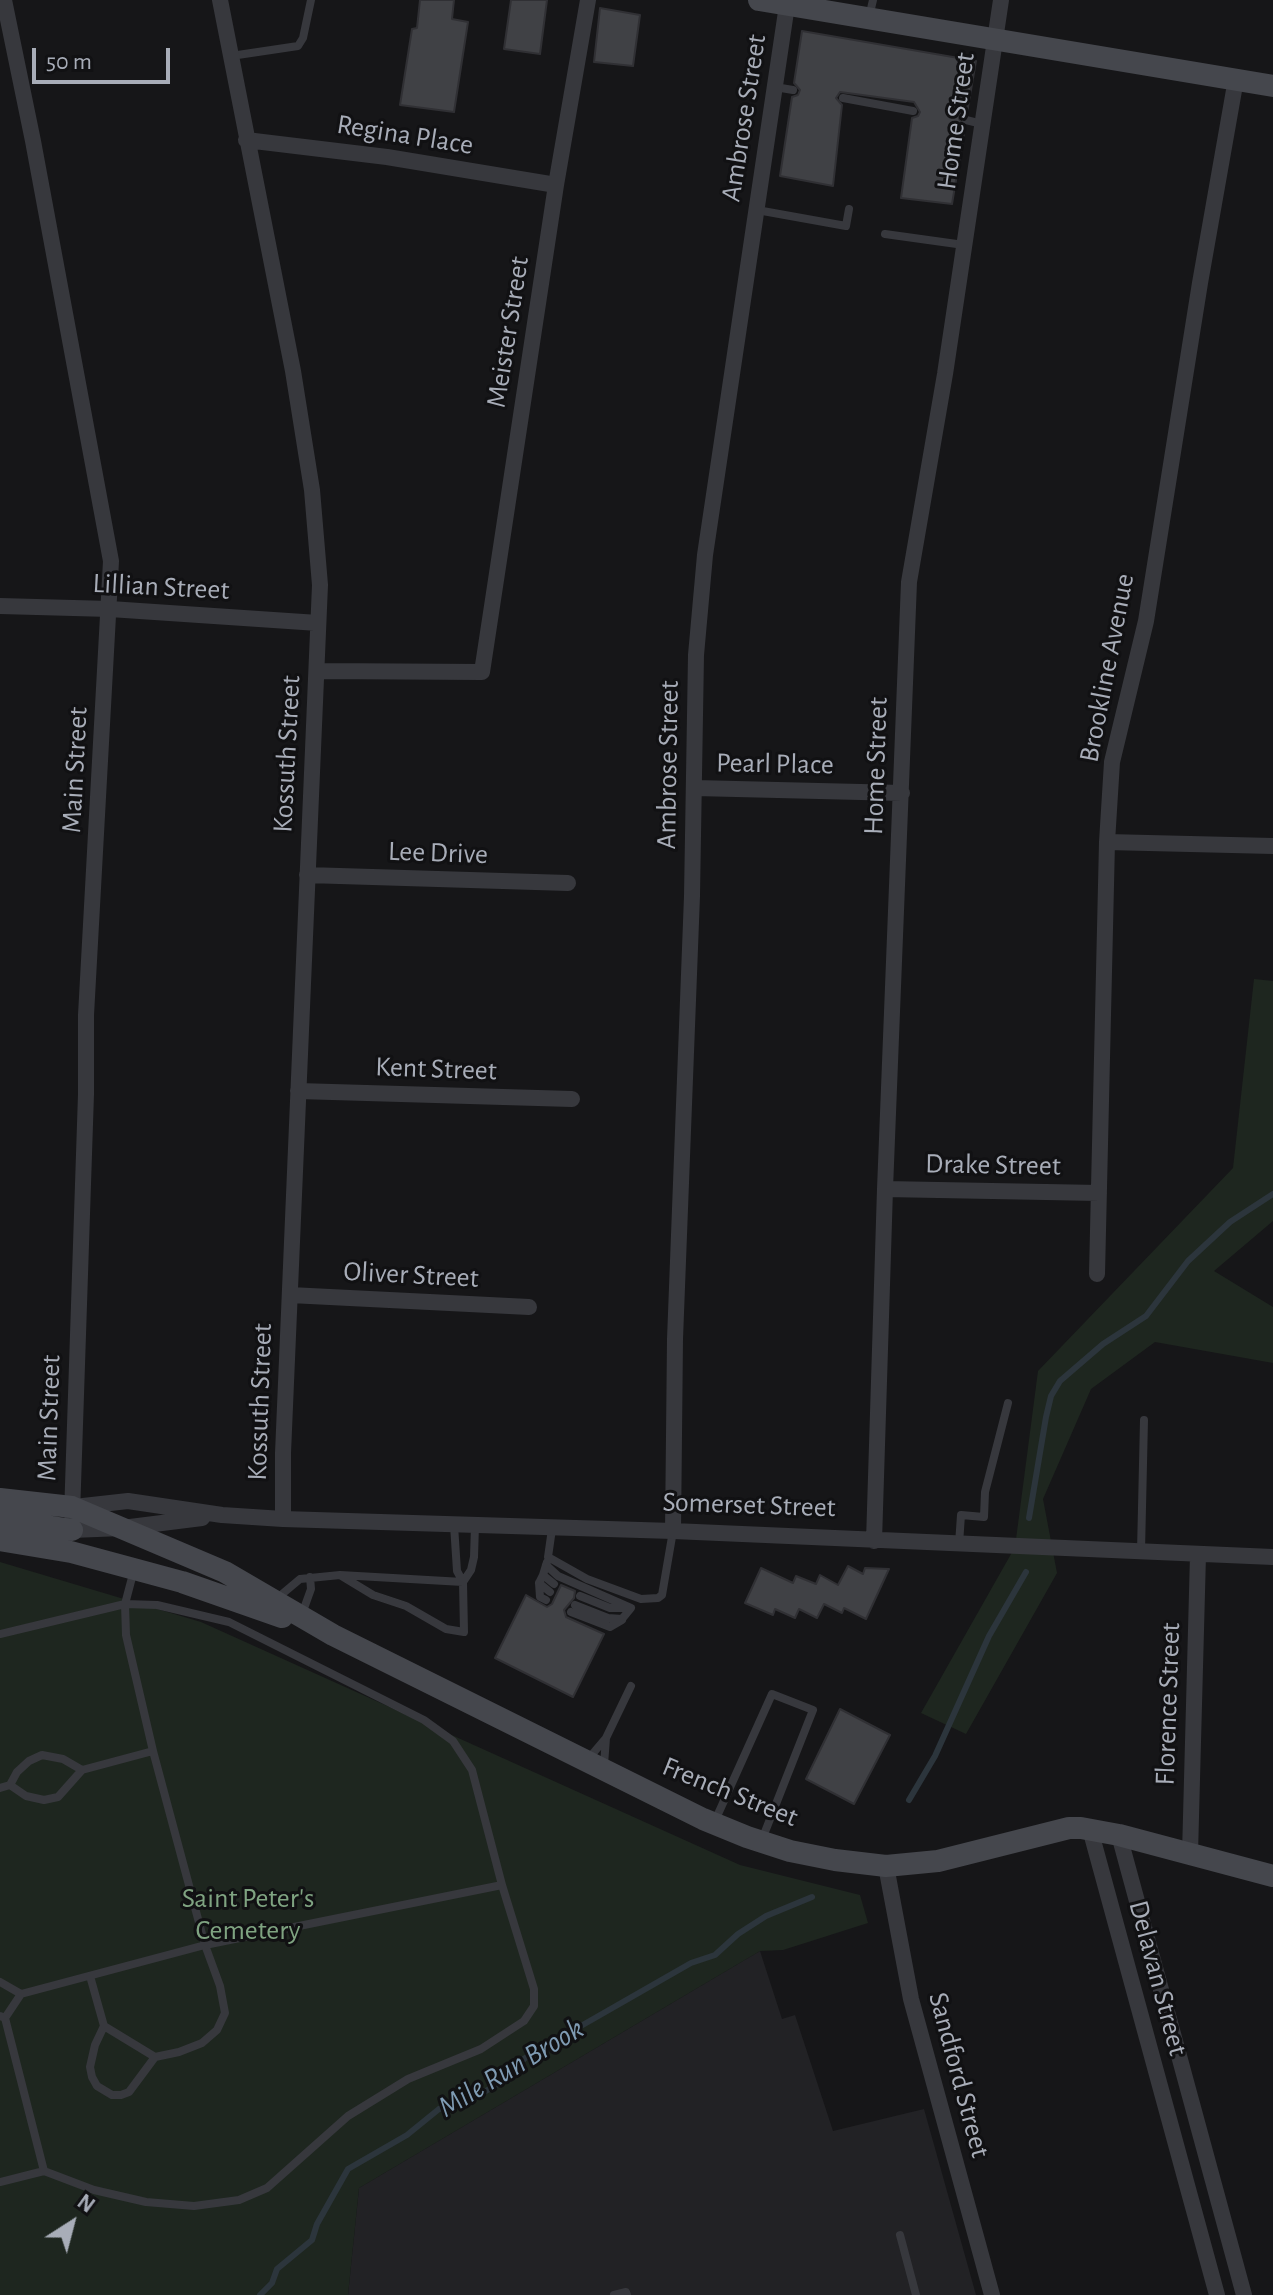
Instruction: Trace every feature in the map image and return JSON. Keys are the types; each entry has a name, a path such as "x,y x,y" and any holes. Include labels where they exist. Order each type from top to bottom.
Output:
{"main road":[{"path":"759,0 787,5 871,9 995,38 1273,86"},
{"name":"Somerset Street","path":"0,1499 72,1507"},
{"name":"French Street","path":"72,1507 225,1572 333,1635 714,1824 761,1842 835,1860 886,1866 938,1861 1069,1828 1090,1829 1273,1876"},
{"path":"0,1519 72,1541"},
{"name":"Somerset Street","path":"0,1540 72,1541"},
{"name":"French Street","path":"72,1541 134,1569 182,1582 333,1635"}],"street":[{"name":"Main Street","path":"4,0 111,561 86,1015 86,1110 72,1541"},
{"name":"Kossuth Street","path":"220,0 293,371 312,490 320,585 283,1453 283,1519"},
{"name":"Meister Street","path":"317,671 482,672 556,185 588,0"},
{"name":"Home Street","path":"874,1541 909,582 964,245 974,122 1001,0"},
{"name":"Ambrose Street","path":"673,1531 675,1339 695,788 696,655 705,555 787,5"},
{"name":"Brookline Avenue","path":"1097,1274 1107,842 1112,762 1146,621 1197,298 1236,79"},
{"name":"Regina Place","path":"246,140 387,157 556,185"},
{"name":"Lillian Street","path":"0,606 110,609 318,623"},
{"name":"Pearl Place","path":"695,788 902,793"},
{"path":"1107,842 1273,846"},
{"name":"Lee Drive","path":"307,875 568,883"},
{"name":"Kent Street","path":"298,1091 572,1099"},
{"name":"Drake Street","path":"885,1189 1099,1193"},
{"name":"Oliver Street","path":"290,1295 529,1307"},
{"name":"Somerset Street","path":"72,1507 128,1501 222,1515 283,1519 673,1531 1273,1557"},
{"name":"Somerset Street","path":"72,1541 122,1528 222,1515"},
{"name":"Florence Street","path":"1190,1854 1198,1555"},
{"name":"Delavan Street","path":"1090,1829 1217,2295"},
{"name":"Delavan Street","path":"1119,1835 1244,2295"},
{"name":"Sandford Street","path":"886,1866 911,1999 992,2295"},
{"path":"1175,2141 1199,2134"}],"lane":[{"path":"231,56 298,46 303,38 311,0"},
{"path":"775,87 793,90"},
{"path":"843,98 913,111"},
{"path":"756,210 846,226 849,209"},
{"path":"885,234 964,245"},
{"path":"959,1544 961,1515 984,1517 985,1492 1008,1403"},
{"path":"1141,1552 1144,1420"},
{"path":"340,1575 373,1595 406,1606 446,1629 464,1632 463,1582 457,1571 454,1525"},
{"path":"463,1582 471,1570 474,1557 475,1525"},
{"path":"541,1579 550,1592 540,1597 541,1579 552,1529"},
{"path":"547,1561 641,1599 658,1598 662,1595 673,1531"},
{"path":"547,1561 558,1576 631,1608"},
{"path":"90,1976 104,2026 90,2067 97,2086 112,2095 129,2092 155,2057 202,2043 217,2030 225,2013 153,1751 126,1635 125,1604 134,1569"},
{"path":"275,1601 300,1579 310,1577 340,1575 463,1582"},
{"path":"302,1617 311,1589 310,1577"},
{"path":"631,1608 575,1605 608,1618 622,1619 641,1599"},
{"path":"0,1634 125,1604 157,1605 229,1622 424,1720 453,1741 472,1770 502,1885 534,1989 534,2006 524,2021 481,2049 408,2079 348,2116 267,2188 239,2200 194,2206 146,2202 94,2190 44,2171 0,2182"},
{"path":"595,1766 631,1686"},
{"path":"714,1824 772,1694 813,1710 761,1842"},
{"path":"595,1766 606,1738"},
{"path":"82,1770 63,1759 42,1755 29,1761 5,1787 44,1800 58,1797 82,1770 153,1751"},
{"path":"44,2171 2,2017 21,1994 205,1945 502,1885"},
{"path":"0,1982 21,1994"},
{"path":"104,2026 155,2057"},
{"path":"900,2235 916,2295"},
{"path":"614,2295 626,2292 627,2295"}],"shaded area":[{"path":"760,1951 782,2019 795,2015 833,2131 924,2109 976,2295 348,2295 359,2188"}],"green space":[{"path":"1254,979 1273,981 1273,1221 1214,1271 1273,1307 1273,1363 1155,1342 1091,1389 1043,1499 1057,1573 966,1734 921,1713 1015,1547 1038,1371 1233,1168"},
{"name":"Saint Peter's Cemetery","path":"0,1562 201,1622 740,1865 860,1895 868,1923 783,1950 760,1951 359,2188 348,2295 0,2295"}],"building":[{"path":"420,0 454,0 452,19 468,22 454,112 400,105 412,29 417,28"},
{"path":"511,0 547,0 540,54 504,49"},
{"path":"600,8 640,15 633,66 594,62"},
{"path":"802,31 976,61 967,113 959,119 965,127 952,204 901,198 912,118 920,112 914,102 840,92 836,98 842,105 833,186 780,176 792,97 798,95 800,90 794,83"},
{"path":"848,1566 863,1574 865,1568 889,1569 866,1619 844,1608 842,1613 824,1604 817,1618 799,1609 795,1618 775,1609 773,1615 745,1603 761,1568 793,1583 796,1576 816,1584 820,1575 838,1585"},
{"path":"561,1585 575,1591 574,1598 564,1610 566,1617 604,1634 573,1697 495,1658 526,1595 547,1607 552,1604"},
{"path":"840,1709 890,1735 854,1804 806,1779"}],"waterway":[{"name":"Mile Run Brook","path":"1029,1518 1046,1417 1051,1396 1060,1381 1103,1344 1146,1316 1188,1261 1230,1222 1273,1194"},
{"name":"Mile Run Brook","path":"909,1800 935,1756 989,1636 1026,1572"},
{"name":"Mile Run Brook","path":"260,2295 272,2283 277,2269 312,2240 317,2224 348,2169 407,2135 439,2109 471,2100 499,2083 525,2058 691,1963 715,1955 738,1934 766,1916 812,1897"}]}
